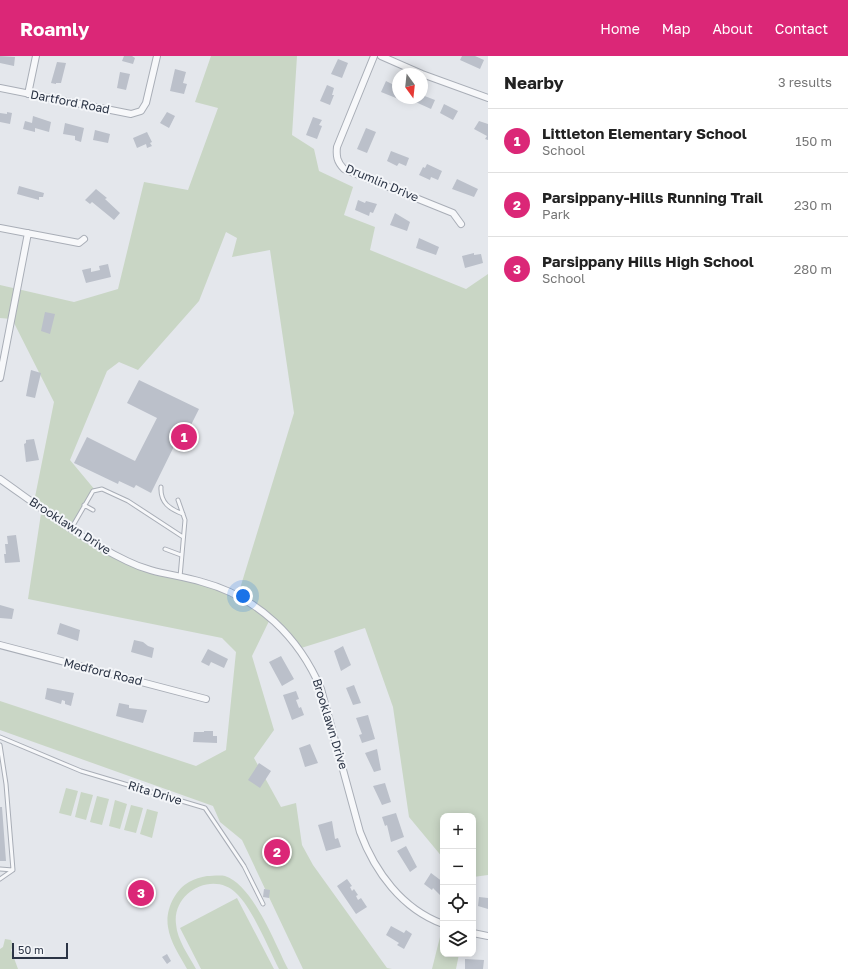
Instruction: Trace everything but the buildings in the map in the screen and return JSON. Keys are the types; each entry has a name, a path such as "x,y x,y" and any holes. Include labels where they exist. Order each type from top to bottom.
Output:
{"street":[{"path":"28,94 36,56"},
{"name":"Dartford Road","path":"0,88 131,114 141,111 146,103 157,56"},
{"name":"Drumlin Drive","path":"374,56 337,147 336,156 340,165 344,169 453,213 461,224"},
{"path":"381,56 422,74 488,98"},
{"path":"0,228 79,242 84,239"},
{"path":"0,378 28,233"},
{"name":"Brooklawn Drive","path":"0,479 98,547 134,565 160,574 202,581 238,595 273,619 296,644 314,672 321,689 360,832 368,852 386,882 396,893 413,908 440,922"},
{"name":"Medford Road","path":"0,645 206,699"},
{"path":"476,934 488,936"}],"lane":[{"path":"161,487 162,499 165,504 183,514"},
{"path":"71,529 93,491 102,489 128,500 183,537"},
{"path":"178,500 185,520 180,577"},
{"path":"84,506 94,510"},
{"path":"166,548 181,555"},
{"name":"Rita Drive","path":"0,737 81,771 204,808 244,866 264,904"},
{"path":"0,745 6,784 12,870"},
{"path":"0,869 12,870"},
{"path":"0,879 12,870"}],"green space":[{"path":"211,56 297,56 292,135 314,149 319,171 353,187 344,215 375,227 370,250 466,289 488,274 488,875 476,877 476,813 440,813 440,854 409,817 393,707 365,628 298,649 270,619 252,656 274,730 254,758 281,807 296,803 302,845 313,865 387,968 392,969 303,969 242,840 220,822 213,806 0,730 0,701 196,766 226,750 236,652 222,638 28,599 42,507 34,502 54,402 12,319 0,318 0,285 74,302 118,289 144,182 188,190 218,108 195,102","holes":["226,232 237,238 232,257 270,250 294,413 238,595 126,562 72,528 95,490 70,460 107,371 119,362 138,370 199,301"]},
{"path":"66,788 78,791 71,816 59,813"},
{"path":"81,792 93,795 86,820 75,817"},
{"path":"97,796 109,799 102,825 90,822"},
{"path":"115,800 127,804 120,829 109,826"},
{"path":"131,805 143,808 136,833 124,830"},
{"path":"147,809 158,812 152,838 140,834"},
{"path":"207,876 225,876 245,891 262,916 288,969 279,969 243,900 228,887 217,884 196,888 187,894 181,902 177,913 176,924 179,936 196,969 187,969 169,933 167,921 168,914 172,901 179,890 193,880"},
{"path":"237,898 274,969 201,969 180,928"},
{"path":"440,937 440,957 458,957 456,969 432,969"},
{"path":"5,939 11,940 13,946 11,950 18,969 0,969 0,949 3,947"}],"place":[{"name":"Littleton Elementary School","path":"184,437"},
{"name":"Parsippany-Hills Running Trail","path":"277,852"},
{"name":"Parsippany Hills High School","path":"141,893"}]}
